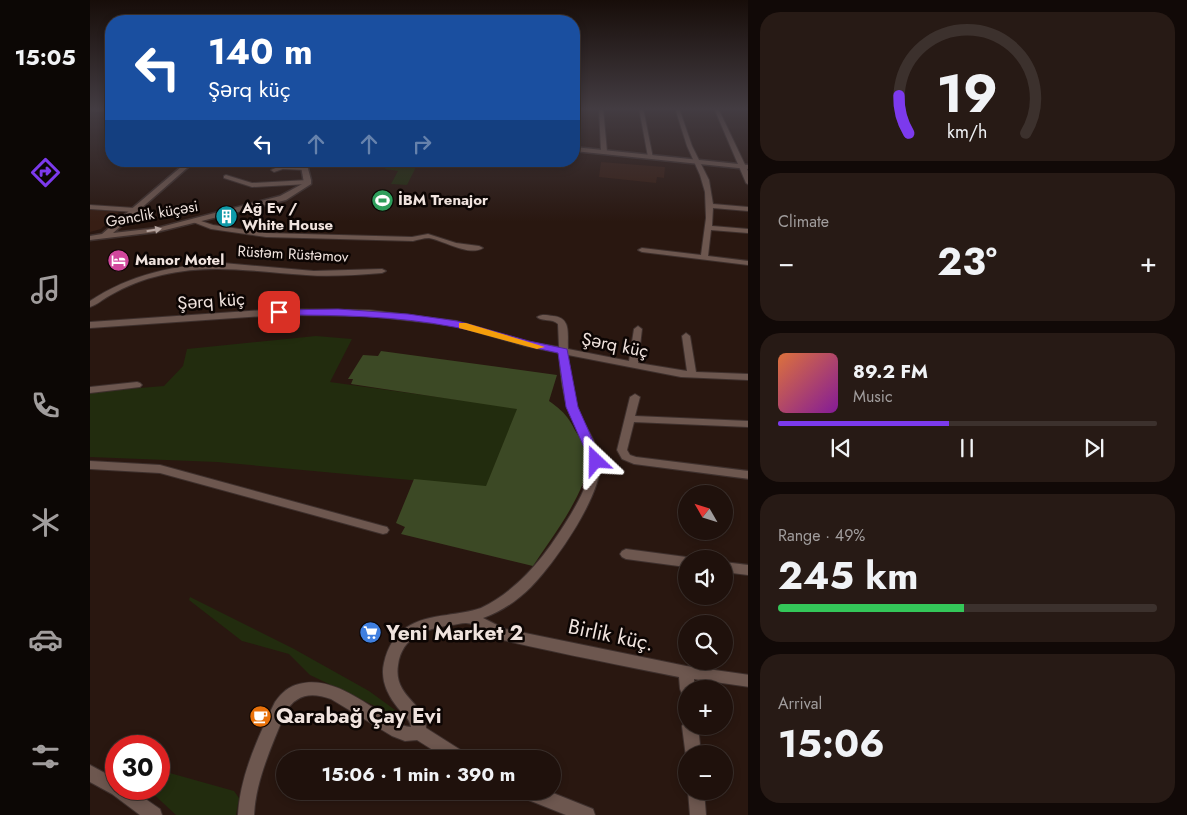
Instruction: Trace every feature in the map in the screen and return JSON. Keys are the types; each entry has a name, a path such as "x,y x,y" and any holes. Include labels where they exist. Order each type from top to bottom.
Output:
{"street":[{"path":"604,146 604,152"},
{"path":"648,146 650,157"},
{"path":"691,146 705,176 710,206 704,258"},
{"path":"735,146 746,167 748,183"},
{"path":"580,150 746,167"},
{"path":"105,236 185,167"},
{"path":"274,170 282,167"},
{"path":"226,177 250,184 308,182 305,167"},
{"name":"Gənclik küçəsi","path":"90,238 156,230 195,221 283,198 301,189 308,182"},
{"path":"710,206 748,209"},
{"path":"90,207 134,210"},
{"path":"195,221 224,230 286,235 413,240 422,236 437,237 451,244 479,248"},
{"path":"708,228 748,232"},
{"path":"224,230 221,235 239,236"},
{"path":"642,250 748,263"},
{"name":"Rüstəm Rüstəmov","path":"90,305 112,290 128,284 162,273 201,267 240,266 315,274 382,271"},
{"name":"Şərq küç","path":"90,325 279,312 369,313 457,324 528,344 692,375 748,377"},
{"path":"246,815 246,802 256,763 280,708 296,690 307,686 316,686 331,692 396,730 412,735 418,732 420,725 418,718 393,692 390,669 393,654 398,644 412,630 426,624 469,617 497,605 535,576 568,528 594,478 596,461 572,407 563,351 562,323 558,319 541,317"},
{"path":"633,365 638,328"},
{"path":"686,336 692,375"},
{"path":"90,390 137,386"},
{"path":"635,397 622,450 626,457 634,460 748,475"},
{"path":"629,419 748,424"},
{"path":"90,466 160,469 383,530"},
{"path":"626,554 678,561"},
{"path":"733,568 748,570"},
{"name":"Birlik küç.","path":"469,617 502,634 686,672 748,681"},
{"path":"686,672 686,680"},
{"path":"418,732 447,750"},
{"path":"90,773 105,781"},
{"path":"133,800 154,815"},
{"path":"549,800 586,815"},
{"path":"697,800 698,815"}],"shaded area":[{"path":"601,162 665,167 664,178 657,177 656,183 599,177"},
{"path":"90,209 119,212 101,229 90,232"}],"green space":[{"path":"386,167 416,167 407,185 391,184 398,171 385,169"},
{"path":"316,336 352,339 330,382 518,408 486,487 217,462 90,457 90,392 164,386 183,366 187,349"},
{"path":"381,351 557,375 549,401 568,418 586,450 588,465 578,495 533,566 401,534 405,527 396,523 414,479 486,486 517,409 351,384 353,379 348,379 363,355 378,356"},
{"path":"190,597 294,649 369,691 402,715 402,719 310,675 289,654 242,641 189,600"},
{"path":"170,773 234,791 239,798 236,815 176,815 160,800 170,800"}],"slow traffic":[{"path":"462,326 540,347"}],"place":[{"name":"İBM Trenajor","path":"382,200"},
{"name":"Ağ Ev / White House","path":"226,217"},
{"name":"Manor Motel","path":"119,260"},
{"name":"Yeni Market 2","path":"370,633"},
{"name":"Qarabağ Çay Evi","path":"260,716"}],"route":[{"path":"279,312 369,313 408,317 457,324 500,337 563,351 572,407 596,461"}]}
